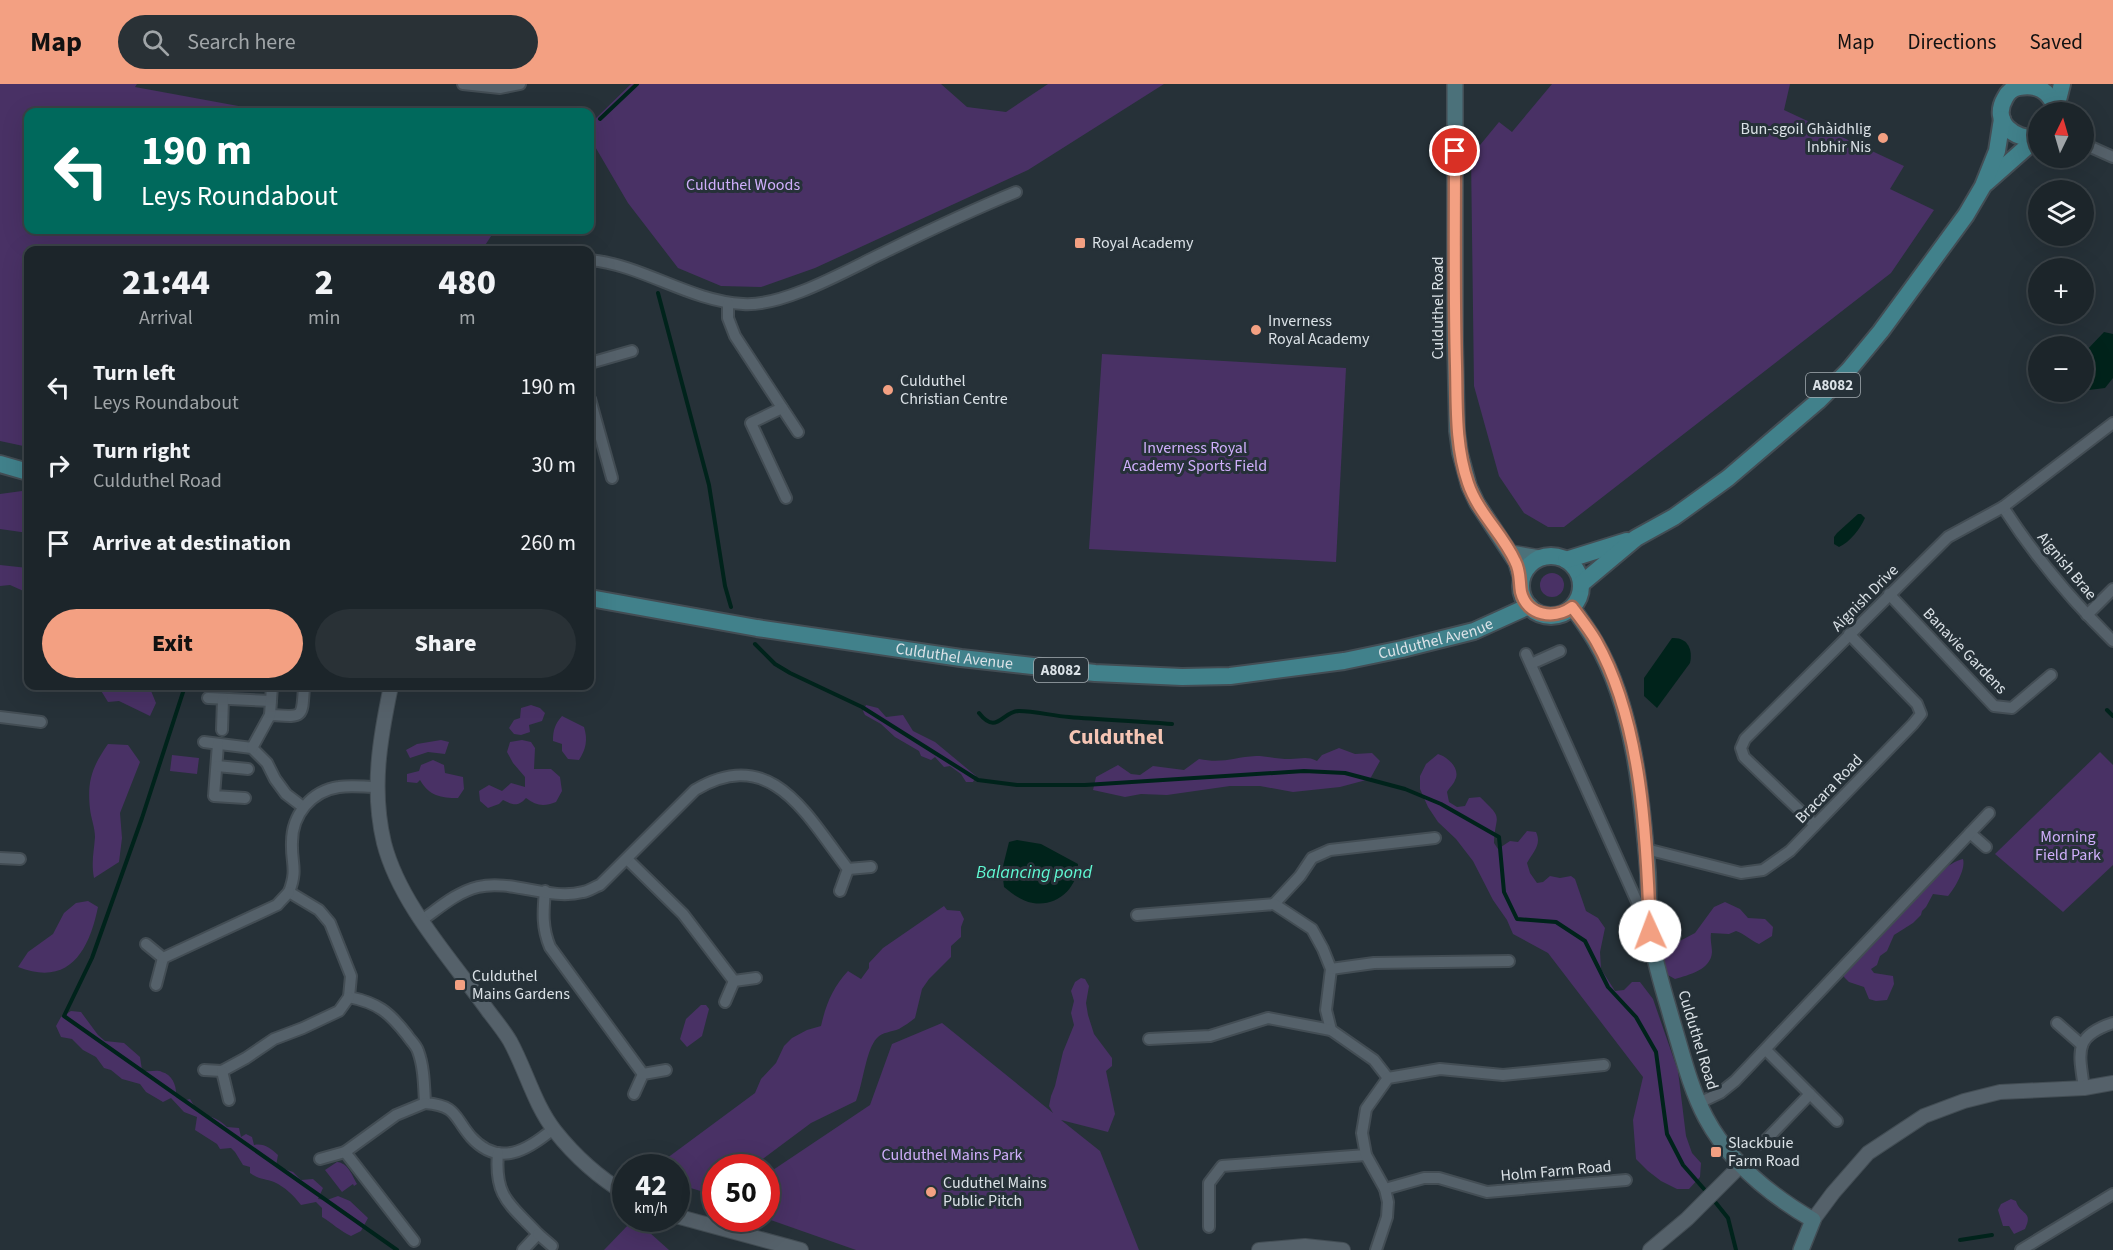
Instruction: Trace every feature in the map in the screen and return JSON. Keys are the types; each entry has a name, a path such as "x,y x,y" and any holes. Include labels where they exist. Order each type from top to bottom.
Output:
{"main road":[{"name":"Culduthel Road","path":"1455,84 1457,431 1469,486 1477,503 1511,553 1521,579"},
{"name":"A8082","path":"1572,607 1577,600 1581,584 1636,538 1674,517 1728,478 1818,401 1881,331 1966,215 1983,186 1997,151 2004,99 2015,88 2028,84 2043,89 2050,95 2052,102"},
{"name":"A8082","path":"2057,102 2062,84"},
{"name":"A8082","path":"2002,119 2006,128 2014,135 2028,139"},
{"name":"A8082","path":"1983,186 2028,146"},
{"path":"0,464 24,471"},
{"name":"A8082","path":"1540,558 1551,556 1566,560 1636,538"},
{"path":"1511,553 1540,558"},
{"path":"1540,558 1527,567 1521,579 1522,594 1529,606 1534,611 1549,616 1564,613 1572,607"},
{"path":"1566,560 1576,569 1581,584"},
{"name":"Culduthel Avenue","path":"594,599 757,628 961,658 1095,673 1182,677 1230,676 1344,661 1474,631 1529,606"},
{"name":"Culduthel Road","path":"1572,607 1596,641 1625,717 1637,772 1646,849 1650,931 1659,974 1688,1076 1699,1103 1717,1134 1741,1165 1780,1200 1813,1220"},
{"path":"1801,1250 1813,1220"}],"street":[{"path":"464,84 500,88 520,84"},
{"path":"2094,148 2113,157"},
{"path":"594,261 616,264 695,294 728,303 746,305 765,303 813,286 959,216 1016,192"},
{"path":"728,303 728,318 735,336 798,432"},
{"path":"594,362 632,351"},
{"path":"782,408 751,423 786,498"},
{"path":"594,413 612,478"},
{"name":"Aignish Drive","path":"1815,825 1744,757 1741,748 1745,739 1948,537 2003,507 2113,423"},
{"name":"Aignish Brae","path":"2003,507 2023,537 2087,615 2113,641"},
{"path":"2087,615 2113,589"},
{"name":"Banavie Gardens","path":"1889,594 1994,706 2012,708 2051,675"},
{"name":"Bracara Road","path":"1646,849 1741,873 1763,870 1790,851 1921,714 1917,704 1850,634"},
{"name":"Culduthel Road","path":"1560,651 1528,659 1650,931"},
{"path":"252,748 270,715 272,690"},
{"path":"270,715 296,716 300,714 304,690"},
{"path":"390,690 377,761 376,787 378,814 397,880 422,920 509,1041 538,1104 553,1129 576,1156 612,1183"},
{"path":"208,698 271,701"},
{"path":"222,730 223,699"},
{"path":"0,717 40,722"},
{"path":"204,742 252,748 267,763 286,794 303,807"},
{"path":"218,744 214,796 245,798"},
{"path":"217,766 248,769"},
{"path":"422,920 455,897 478,887 506,886 567,894 584,892 600,885 695,790 723,777 740,775 756,777 772,783 791,796 848,869"},
{"path":"163,958 277,905 289,892 294,878 292,829 303,807 317,795 338,787 376,787"},
{"path":"1699,1103 1720,1093 1766,1050 1989,813"},
{"path":"1970,833 1986,847"},
{"path":"1274,904 1300,876 1312,858 1330,850 1435,838"},
{"path":"0,858 20,860"},
{"path":"627,859 683,914 734,981"},
{"path":"848,869 871,867"},
{"path":"840,891 848,869"},
{"path":"545,891 542,916 544,933 550,947 643,1074"},
{"path":"204,1070 222,1071 273,1039 339,1011 349,997 351,976 330,923 319,910 289,892"},
{"path":"1137,915 1274,904 1312,929 1331,969 1326,1010 1331,1030"},
{"path":"146,944 163,958"},
{"path":"156,985 163,958"},
{"path":"1331,969 1374,963 1509,962"},
{"path":"734,981 756,978"},
{"path":"725,1002 734,981"},
{"path":"349,997 367,1000 380,1007 392,1017 417,1049 424,1074 425,1103"},
{"path":"1149,1039 1210,1036 1268,1018 1331,1030 1374,1060 1388,1078"},
{"path":"2057,1023 2082,1045"},
{"path":"2084,1088 2080,1064 2082,1045 2095,1029 2113,1023"},
{"path":"1766,1050 1837,1121"},
{"path":"1376,1250 1388,1216 1385,1190 1366,1155 1362,1133 1366,1109 1388,1078 1440,1069 1503,1075 1604,1065"},
{"path":"643,1074 666,1070"},
{"path":"222,1071 229,1100"},
{"path":"634,1094 643,1074"},
{"path":"1813,1220 1868,1153 1924,1116 1964,1101 2000,1092 2084,1088 2113,1083"},
{"path":"1762,1144 1810,1094"},
{"path":"320,1159 345,1152 396,1115 425,1103 439,1104 454,1112 471,1137 484,1148 498,1153 514,1153 533,1145 553,1129"},
{"path":"345,1152 414,1241"},
{"path":"498,1153 496,1174 499,1188 538,1234 552,1246"},
{"path":"1209,1227 1209,1183 1222,1166 1366,1155"},
{"path":"1650,1250 1687,1219 1741,1165"},
{"name":"Holm Farm Road","path":"1385,1190 1408,1181 1424,1178 1439,1178 1487,1192 1626,1180"},
{"path":"2021,1250 2113,1194"},
{"path":"690,1220 801,1250"},
{"path":"523,1250 538,1234"},
{"path":"1259,1250 1305,1246 1342,1250"}],"green space":[{"path":"0,84 137,84 135,87 249,108 24,108 24,234 492,234 485,246 24,246 24,446 0,441"},
{"name":"Culduthel Woods","path":"631,84 941,84 967,107 1006,112 1048,84 1164,84 1028,170 815,268 761,287 721,286 678,268 628,203 594,145 594,120"},
{"path":"1552,84 1790,84 1784,110 1904,166 1890,189 1934,210 1891,273 1564,527 1548,527 1524,513 1499,476 1474,386 1471,156 1499,122 1512,132"},
{"name":"Inverness Royal Academy Sports Field","path":"1102,354 1346,368 1336,562 1089,549"},
{"path":"22,491 24,495 24,532 0,529 0,494"},
{"path":"0,565 24,568 24,591 10,585 0,586"},
{"path":"1552,573 1557,574 1563,580 1563,590 1557,596 1552,597 1547,596 1541,590 1540,585 1541,580 1547,574"},
{"path":"101,690 151,690 156,703 150,716 119,701 108,702"},
{"path":"531,705 540,708 545,713 542,721 529,725 530,732 521,735 514,734 509,728 514,720 520,718 521,708"},
{"path":"866,705 878,708 886,717 903,715 913,731 935,742 976,776 973,782 966,782 961,774 950,766 944,767 935,757 931,760 921,756 919,751 865,715 863,711"},
{"path":"562,716 584,727 586,744 579,760 568,759 562,751 562,744 553,741 555,727"},
{"path":"441,740 449,742 445,754 428,752 410,758 406,750 417,744"},
{"path":"522,740 531,742 535,748 534,769 551,769 560,777 562,791 556,802 548,805 533,803 526,798 515,804 503,800 488,808 480,801 479,791 489,785 502,791 511,783 525,787 525,777 507,752 510,742"},
{"path":"108,744 128,745 140,762 120,813 122,838 119,862 94,878 95,834 89,790 94,767"},
{"path":"1339,748 1355,754 1372,753 1380,761 1370,779 1340,787 1293,792 1260,786 1230,786 1167,795 1141,794 1125,797 1093,790 1096,777 1118,765 1131,774 1140,775 1153,766 1184,770 1199,759 1222,761 1256,756 1286,759 1307,758 1317,761 1322,755"},
{"name":"Morning Field Park","path":"2100,752 2113,765 2113,865 2063,912 1995,854"},
{"path":"1438,754 1449,761 1456,772 1454,782 1447,792 1449,802 1457,807 1465,806 1469,798 1480,797 1496,814 1494,843 1498,849 1510,841 1518,842 1527,831 1536,832 1537,845 1527,863 1537,883 1543,882 1550,876 1560,878 1571,876 1575,879 1586,911 1598,918 1605,928 1600,952 1601,969 1615,991 1624,990 1632,982 1640,982 1653,999 1678,1071 1686,1136 1692,1153 1701,1163 1700,1177 1689,1189 1677,1189 1661,1181 1636,1159 1633,1120 1643,1077 1548,953 1513,934 1473,861 1456,839 1438,822 1428,807 1420,789 1420,776 1426,764"},
{"path":"172,755 199,758 197,774 170,771"},
{"path":"433,760 444,765 445,773 463,777 464,789 458,798 431,793 420,780 417,783 407,782 407,774 419,771 421,765"},
{"path":"1963,859 1964,863 1957,883 1948,896 1933,894 1921,915 1894,935 1887,951 1880,956 1877,965 1871,969 1874,973 1893,976 1894,984 1887,1000 1869,999 1864,987 1849,982 1844,977 1844,966 1863,954 1939,873"},
{"path":"88,901 98,907 89,938 74,961 51,972 36,972 18,967 28,952 53,934 64,913 76,903"},
{"path":"1725,902 1740,909 1748,918 1765,919 1773,927 1772,936 1759,944 1736,931 1729,934 1711,933 1712,952 1708,963 1692,973 1675,979 1666,974 1663,967 1664,958 1676,943 1695,933 1714,907"},
{"path":"944,906 947,910 960,911 964,919 961,937 951,946 951,957 922,989 915,1018 899,1029 882,1034 873,1043 856,1101 811,1123 769,1154 702,1154 702,1191 690,1188 690,1154 673,1154 755,1093 761,1079 776,1063 784,1046 792,1038 821,1026 831,996 848,971 861,979 869,968 869,963 883,948"},
{"name":"Culduthel Mains Park","path":"1081,978 1085,979 1089,986 1086,1003 1094,1034 1112,1058 1112,1066 1106,1071 1115,1114 1108,1132 1061,1120 1100,1151 1139,1250 856,1250 780,1223 780,1165 870,1105 892,1044 942,1023 1053,1113 1049,1106 1051,1096 1063,1052 1074,1025 1071,1013 1074,1001 1071,991 1075,982"},
{"path":"701,1005 706,1005 709,1009 702,1036 687,1047 680,1039 686,1019"},
{"path":"71,1011 81,1012 105,1041 124,1043 140,1057 142,1070 160,1071 169,1076 175,1085 176,1097 182,1101 190,1099 199,1111 217,1119 227,1127 239,1128 241,1137 246,1134 252,1137 254,1145 264,1145 270,1148 278,1155 276,1166 293,1172 301,1180 313,1179 323,1188 318,1199 327,1200 338,1196 350,1201 368,1218 361,1231 351,1236 347,1234 322,1217 322,1208 316,1202 301,1205 282,1186 253,1175 250,1173 250,1167 243,1165 231,1148 220,1149 217,1144 195,1130 197,1117 184,1112 171,1098 163,1102 146,1092 140,1084 122,1079 111,1070 104,1068 96,1057 83,1050 72,1039 61,1037 56,1026 61,1017"},
{"path":"337,1162 347,1167 357,1184 354,1186 353,1184 342,1192 325,1170"},
{"path":"2011,1199 2016,1201 2028,1219 2025,1229 2014,1234 2009,1226 2003,1226 1998,1210 2001,1204"},
{"path":"621,1232 649,1232 669,1250 604,1250"}],"water":[{"path":"2104,332 2113,334 2113,378 2105,388 2094,389 2094,342"},
{"path":"1858,514 1865,518 1854,535 1839,547 1834,544 1834,537 1837,533"},
{"path":"1672,638 1686,642 1691,653 1690,663 1657,708 1644,696 1644,678"},
{"name":"Balancing pond","path":"1017,840 1041,844 1078,864 1077,873 1070,888 1058,899 1033,903 1021,899 1004,887 1002,870 1009,842"}],"waterway":[{"path":"600,119 637,84"},
{"path":"658,293 709,485 725,586 731,607"},
{"path":"755,644 775,664 862,707 978,780 1017,785 1085,785 1304,771 1345,773 1405,789 1441,804 1499,837 1504,892 1517,919 1556,922 1585,941 1608,987 1636,1017 1656,1052 1667,1134 1683,1165 1704,1189"},
{"path":"184,690 142,818 92,958 64,1016 397,1250"},
{"path":"2107,710 2113,716"},
{"path":"979,713 990,722 999,721 1019,711 1172,724"},
{"path":"1716,1203 1728,1218 1736,1250"},
{"path":"1960,1240 1992,1235"}],"place":[{"name":"Bun-sgoil Ghàidhlig Inbhir Nis","path":"1883,138"},
{"name":"Royal Academy","path":"1080,243"},
{"name":"Inverness Royal Academy","path":"1256,330"},
{"name":"Culduthel Christian Centre","path":"888,390"},
{"name":"Culduthel Mains Gardens","path":"460,985"},
{"name":"Slackbuie Farm Road","path":"1716,1152"},
{"name":"Cuduthel Mains Public Pitch","path":"931,1192"}],"district":[{"name":"Culduthel","path":"1116,737"}],"route":[{"path":"1455,151 1457,431 1463,467 1477,503 1516,562 1522,594 1529,606 1534,611 1549,616 1564,613 1572,607 1596,641 1612,678 1625,717 1637,772 1646,849 1650,931"}]}
